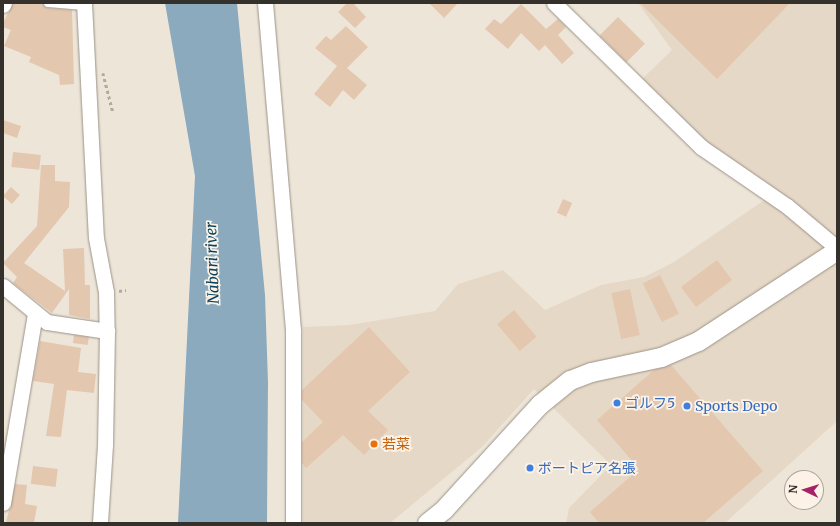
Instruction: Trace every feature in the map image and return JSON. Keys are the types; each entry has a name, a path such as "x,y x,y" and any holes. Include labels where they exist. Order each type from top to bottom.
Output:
{"street":[{"path":"265,3 293,332 293,523"},
{"path":"428,523 444,509 540,404 570,380 591,372 661,357 698,341 837,249 786,206 701,147 554,3"},
{"path":"84,5 96,238 106,292 108,331 105,445 100,523"},
{"path":"3,286 34,314 47,322 108,331"},
{"path":"3,503 34,314"}],"lane":[{"path":"48,3 84,5"}],"shaded area":[{"path":"638,3 837,3 837,421 725,523 566,523 569,508 611,465 534,389 482,447 390,523 303,523 303,327 349,325 435,311 458,284 503,270 545,310 601,285 644,277 674,262 766,199 640,81 672,50"}],"water":[{"name":"Nabari river","path":"165,3 237,3 265,295 268,382 267,523 178,523 195,176"}],"building":[{"path":"13,3 43,4 47,8 72,10 74,84 60,85 59,75 29,62 31,57 4,46 11,30 3,27 3,23"},
{"path":"347,3 353,3 366,17 355,28 338,12"},
{"path":"429,3 458,3 444,18"},
{"path":"640,3 790,3 717,79"},
{"path":"521,4 546,29 558,19 566,27 558,35 574,53 562,64 545,45 539,51 521,33 508,49 485,29 494,19 501,24"},
{"path":"618,17 645,44 626,62 600,35"},
{"path":"346,26 368,47 347,68 367,85 354,100 343,90 330,107 314,94 337,66 315,48 326,36 331,40"},
{"path":"3,120 21,126 17,138 3,133"},
{"path":"13,152 41,155 39,170 11,167"},
{"path":"41,165 55,165 55,181 70,182 69,207 24,263 65,291 63,249 84,248 85,285 90,285 90,319 69,315 69,289 52,313 13,283 17,277 3,263 37,226"},
{"path":"11,187 20,195 12,204 3,196"},
{"path":"563,199 572,203 566,217 557,213"},
{"path":"717,260 732,280 696,307 681,287"},
{"path":"660,275 679,314 662,322 643,283"},
{"path":"630,289 640,335 621,339 611,293"},
{"path":"514,310 536,337 520,351 497,324"},
{"path":"369,327 410,372 368,411 388,430 364,455 343,435 306,468 302,463 302,442 323,422 302,400 302,390"},
{"path":"74,335 89,337 88,345 73,343"},
{"path":"40,341 81,348 78,372 96,374 94,393 67,390 61,437 46,436 54,384 33,381"},
{"path":"671,365 763,471 703,523 599,523 590,512 639,469 597,420 654,370"},
{"path":"33,466 58,469 56,487 31,484"},
{"path":"15,484 27,485 25,504 37,506 34,523 6,523"}],"place":[{"name":"ゴルフ5","path":"617,403"},
{"name":"Sports Depo","path":"687,406"},
{"name":"若菜","path":"374,444"},
{"name":"ボートピア名張","path":"530,468"}]}
